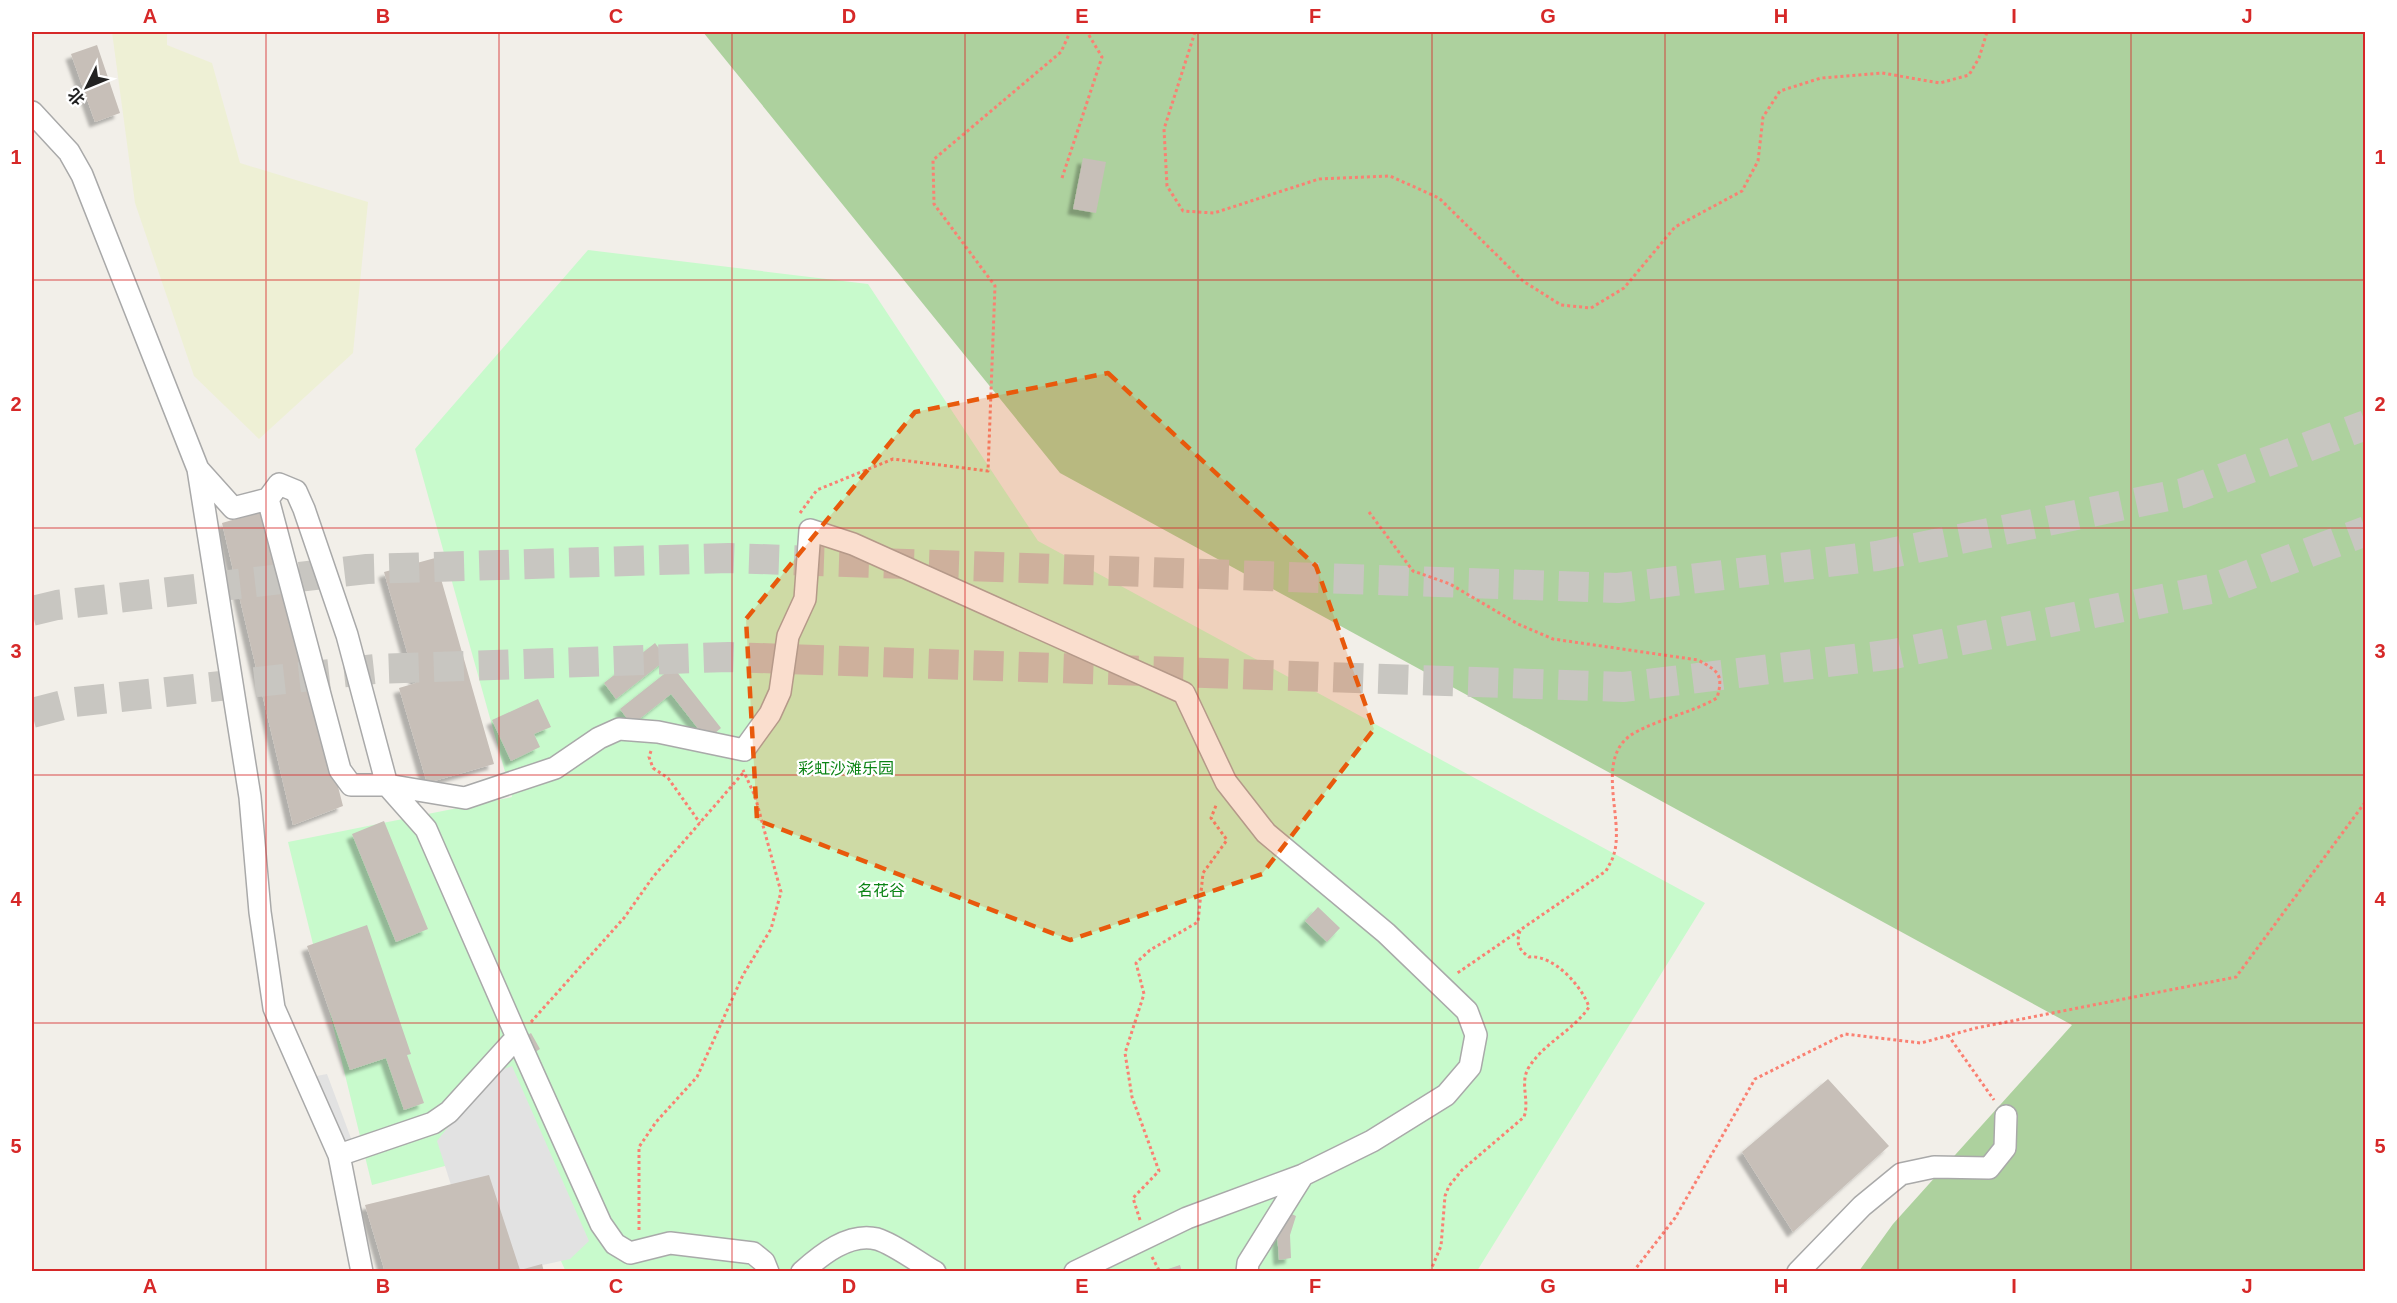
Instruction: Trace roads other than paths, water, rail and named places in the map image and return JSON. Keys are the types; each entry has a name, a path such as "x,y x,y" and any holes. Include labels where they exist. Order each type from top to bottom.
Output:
{"street":[{"path":"32,112 69,152 82,175 198,469 250,796 260,912 274,1008 339,1155 362,1272"},
{"path":"198,469 232,508 268,499 279,484 296,491 347,635 387,785 410,807 426,829 601,1224 615,1244 630,1253 670,1243 753,1253 764,1262 768,1272"},
{"path":"268,499 340,770 351,785 387,785 465,798 555,768 599,738 619,729 658,732 744,750 770,714 780,692 788,636 806,599 810,530 853,544 1184,693 1226,782 1266,833 1386,933 1467,1011 1476,1035 1470,1066 1446,1095 1372,1141 1302,1175 1186,1218 1075,1272"},
{"path":"339,1155 433,1123 449,1112 517,1037"},
{"path":"1798,1272 1862,1206 1901,1174 1934,1167 1989,1168 2005,1148 2006,1116"},
{"path":"1247,1272 1248,1263 1302,1175"},
{"path":"802,1272 828,1249 849,1241 876,1239 935,1272"}],"tunnel":[{"path":"32,611 57,605 367,569 729,558 1618,588 1877,556 2183,493 2366,425"},
{"path":"32,713 75,702 375,669 729,657 1623,687 1894,654 2211,589 2366,531"}],"park label":[{"name":"彩虹沙滩乐园","path":"846,768"},
{"name":"名花谷","path":"881,890"}]}
